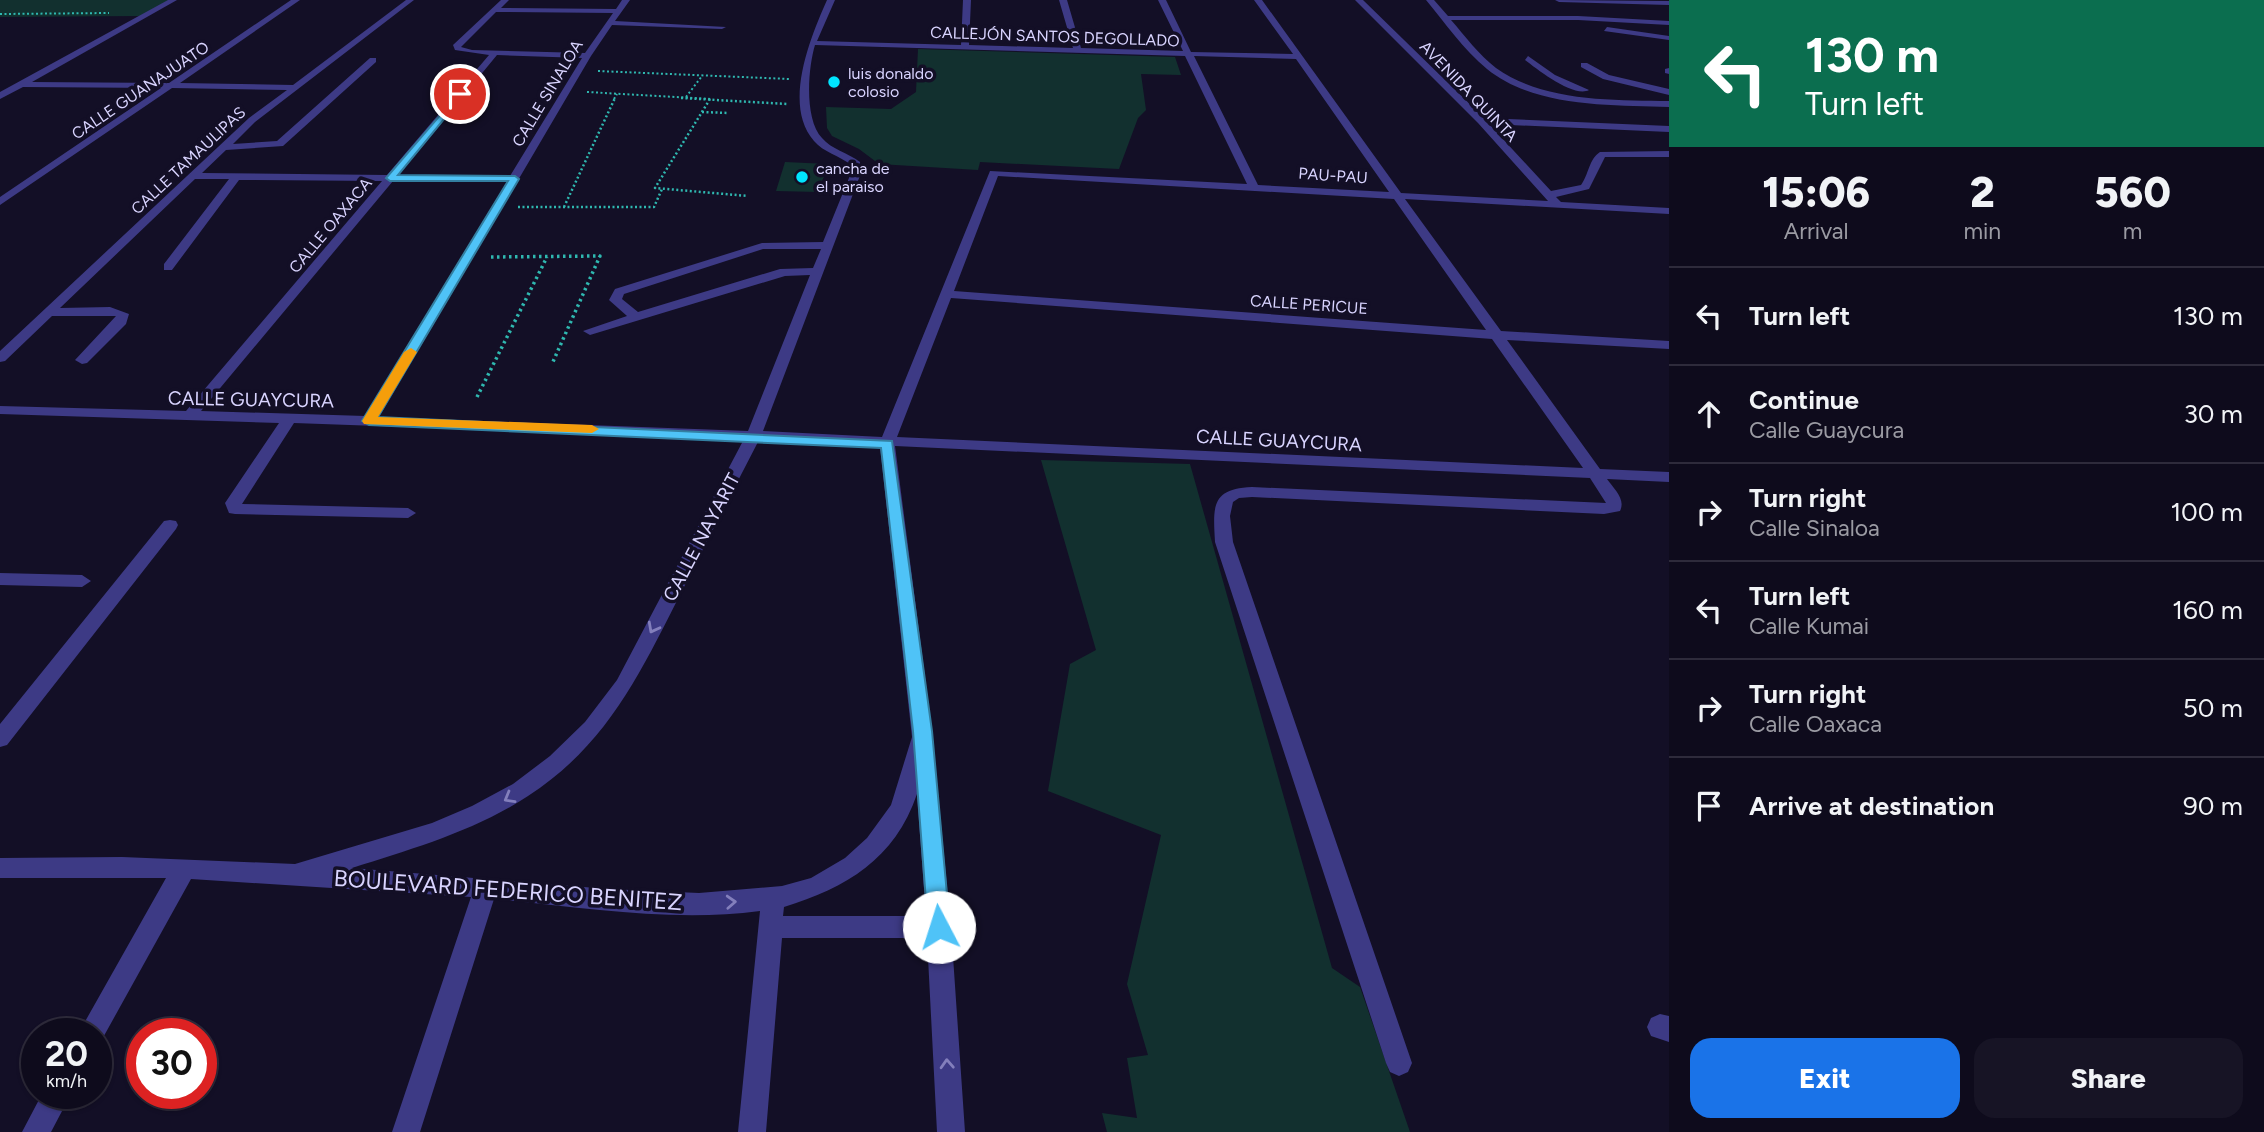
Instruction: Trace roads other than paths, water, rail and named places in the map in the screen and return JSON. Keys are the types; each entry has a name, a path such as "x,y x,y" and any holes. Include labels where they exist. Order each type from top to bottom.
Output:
{"street":[{"path":"0,96 173,0"},
{"name":"CALLE GUANAJUATO","path":"0,202 296,0"},
{"name":"CALLE TAMAULIPAS","path":"0,358 193,176 292,87 410,0"},
{"path":"505,0 457,45 464,50 495,53 587,56"},
{"name":"CALLE SINALOA","path":"369,421 587,56 626,0"},
{"name":"CALLE NAYARIT","path":"296,874 429,835 485,812 531,785 567,755 602,719 624,685 753,438 856,173 856,164 819,141 813,132 806,105 803,72 831,0"},
{"path":"965,47 967,0"},
{"path":"1063,0 1077,50"},
{"path":"1162,0 1253,186"},
{"path":"1258,0 1296,57 1614,500 1614,507 1604,509 1252,492 1235,493 1225,500 1222,516 1224,542 1399,1063"},
{"name":"AVENIDA QUINTA","path":"1359,0 1481,121 1557,204"},
{"path":"1430,0 1492,69 1507,78 1563,95 1669,104"},
{"path":"1559,0 1665,2"},
{"path":"494,10 617,11"},
{"path":"1446,18 1578,18 1669,23"},
{"path":"1578,18 1602,29 1669,38"},
{"path":"609,23 722,27"},
{"name":"CALLEJÓN SANTOS DEGOLLADO","path":"813,43 1296,57"},
{"name":"CALLE OAXACA","path":"190,417 495,53"},
{"path":"1528,58 1552,77 1619,101"},
{"path":"225,147 266,147 284,142 373,60"},
{"path":"1584,65 1606,77 1669,92"},
{"path":"23,84 292,87"},
{"path":"1481,121 1669,129"},
{"path":"1549,195 1586,187 1597,158 1603,154 1669,154"},
{"name":"PAU-PAU","path":"946,294 994,173 1664,211"},
{"path":"193,176 515,179"},
{"path":"168,267 236,177"},
{"path":"1664,211 1669,219"},
{"path":"636,317 615,300 619,292 762,246 828,245"},
{"path":"590,331 783,272 818,271"},
{"path":"946,294 887,444 922,731 939,927 951,1132"},
{"name":"CALLE PERICUE","path":"946,294 1497,335 1669,345"},
{"path":"50,312 110,311 123,314 121,321 82,360"},
{"name":"CALLE GUAYCURA","path":"0,410 369,421 1669,477"},
{"path":"289,419 233,503 235,509 408,513"},
{"path":"0,739 170,525"},
{"path":"0,579 82,581"},
{"name":"BOULEVARD FEDERICO BENITEZ","path":"0,868 81,865 296,874 693,904 773,899 815,887 850,869 878,841 900,808 922,731"},
{"path":"100,1018 184,869"},
{"path":"406,1132 486,888"},
{"path":"752,1132 773,899"},
{"path":"771,927 939,927"},
{"path":"36,1132 49,1109"}],"place":[{"name":"luis donaldo colosio","path":"834,82"},
{"name":"cancha de el paraiso","path":"802,177"}]}
